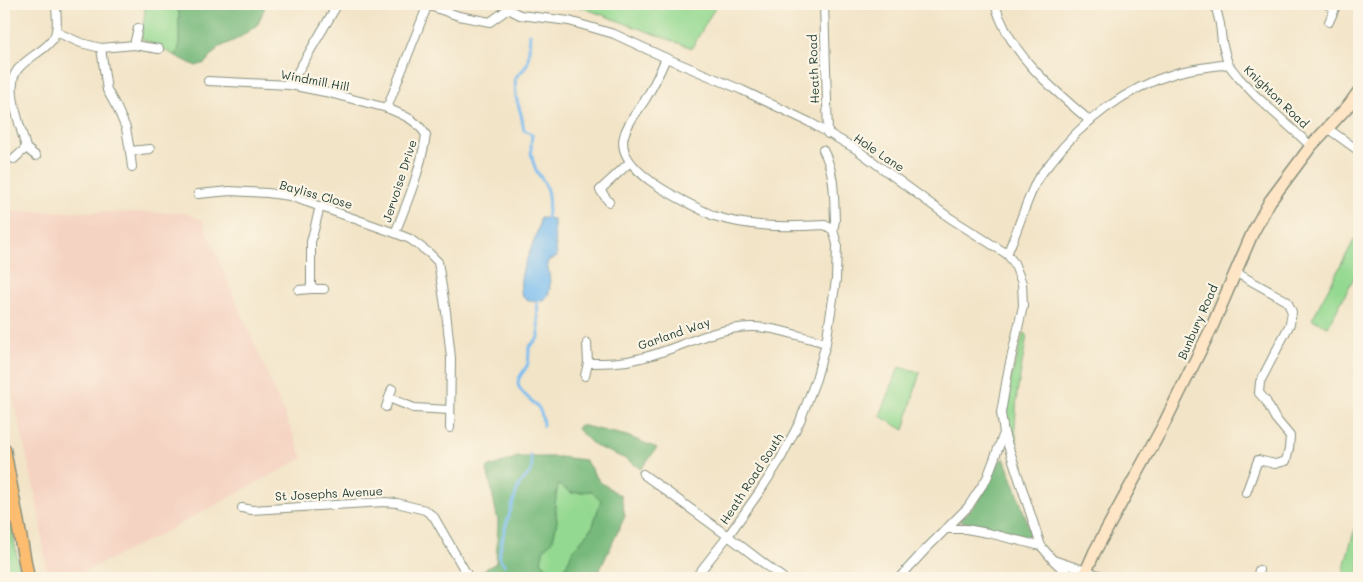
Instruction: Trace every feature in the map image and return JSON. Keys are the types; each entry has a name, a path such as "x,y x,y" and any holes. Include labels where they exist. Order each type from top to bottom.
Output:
{"highway":[{"path":"4,449 28,578"}],"main road":[{"name":"Bunbury Road","path":"1085,574 1095,551 1174,404 1211,329 1252,234 1270,201 1312,146 1359,92"}],"street":[{"path":"36,156 26,148 15,110 12,86 15,72 22,63 52,40 56,32 56,4"},
{"path":"290,85 336,7 332,4"},
{"path":"387,108 427,4"},
{"name":"Hole Lane","path":"427,4 459,16 490,22 506,6 520,14 569,21 614,34 809,122 856,149 950,218 1007,254 1014,263 1022,282 1023,300 1003,405 1004,433 1041,546 1072,578"},
{"name":"Heath Road","path":"824,4 828,134"},
{"path":"995,4 999,19 1014,44 1039,76 1090,121"},
{"name":"Knighton Road","path":"1215,4 1228,64 1238,78 1256,96 1312,146"},
{"path":"1326,4 1337,6 1329,22"},
{"path":"134,45 138,28"},
{"path":"56,32 81,43 101,48 134,45 159,49"},
{"path":"101,48 107,90 126,128 132,167"},
{"path":"666,58 647,98 630,123 624,136 624,148 630,162 658,187 714,216 760,226 826,226 833,230"},
{"path":"1007,254 1017,234 1028,200 1038,178 1066,143 1090,121 1120,98 1151,82 1177,73 1228,64"},
{"name":"Windmill Hill","path":"208,81 290,85 387,108"},
{"name":"Jervoise Drive","path":"387,108 411,118 426,135 423,153 407,204 395,232 410,239 438,262 446,312 450,358 450,428"},
{"path":"1327,128 1359,151"},
{"path":"14,160 26,148"},
{"path":"130,151 150,149"},
{"name":"Heath Road South","path":"695,578 728,536 780,460 800,421 816,379 826,343 836,280 837,244 833,230 836,221 832,170 823,150"},
{"path":"609,202 600,190 630,162"},
{"name":"Bayliss Close","path":"198,194 230,191 290,196 395,232"},
{"path":"311,289 311,242 320,206"},
{"path":"1235,272 1287,301 1292,312 1290,324 1260,382 1259,393 1266,401 1275,418 1290,436 1286,461 1275,464 1258,460 1246,493"},
{"path":"299,290 324,289"},
{"name":"Garland Way","path":"588,363 611,364 643,358 704,335 736,328 770,329 826,343"},
{"path":"585,376 588,363 587,343"},
{"path":"386,407 392,389"},
{"path":"389,398 414,408 450,410"},
{"path":"899,578 968,506 987,478 1004,433"},
{"path":"643,474 783,578"},
{"name":"St Josephs Avenue","path":"242,508 252,510 384,502 397,503 425,510 434,517 468,578"},
{"path":"945,529 966,529 1041,546"},
{"path":"1053,560 1078,568 1085,574 1108,578"}],"shaded area":[{"path":"4,211 185,213 202,220 303,458 167,531 71,578 48,578 36,497 4,358"}],"green space":[{"path":"144,4 172,4 179,12 179,47 176,56 141,38 145,11"},
{"path":"172,4 266,4 258,24 239,38 218,48 205,63 196,66 176,56 179,47 179,12"},
{"path":"579,4 717,4 692,48 578,6"},
{"path":"1359,231 1359,268 1328,327 1312,319"},
{"path":"1024,332 1027,335 1017,393 1015,427 1019,462 1016,460 1006,427 1009,387"},
{"path":"899,367 920,372 904,430 880,416"},
{"path":"580,425 627,436 657,448 641,469 626,459 595,446 577,429"},
{"path":"518,457 559,457 585,460 600,482 621,496 625,516 596,578 480,578 479,573 496,563 498,521 487,468","holes":["558,484 572,493 591,491 601,500 593,526 572,552 565,569 550,571 541,561 544,549 553,540 557,521 555,504"]},
{"path":"1004,458 1033,540 960,521 982,496 994,470"},
{"path":"558,484 572,493 591,491 601,499 593,526 572,552 565,569 550,571 541,561 544,549 553,540 557,521 555,504"},
{"path":"4,485 21,578 6,578 4,568"},
{"path":"1359,515 1359,578 1343,578 1346,559"}],"water":[{"path":"540,218 554,219 557,257 549,260 547,263 550,286 547,296 543,300 533,301 527,300 522,296 521,286 524,266 535,238"}],"waterway":[{"path":"530,34 528,62 515,78 516,97 524,130 532,135 531,153 534,166 547,191 549,203 547,218"},
{"path":"537,301 539,337 529,347 528,364 518,383 523,393 539,409 543,426"},
{"path":"505,565 500,559 501,545 518,487 530,473 532,467 530,455"}]}
